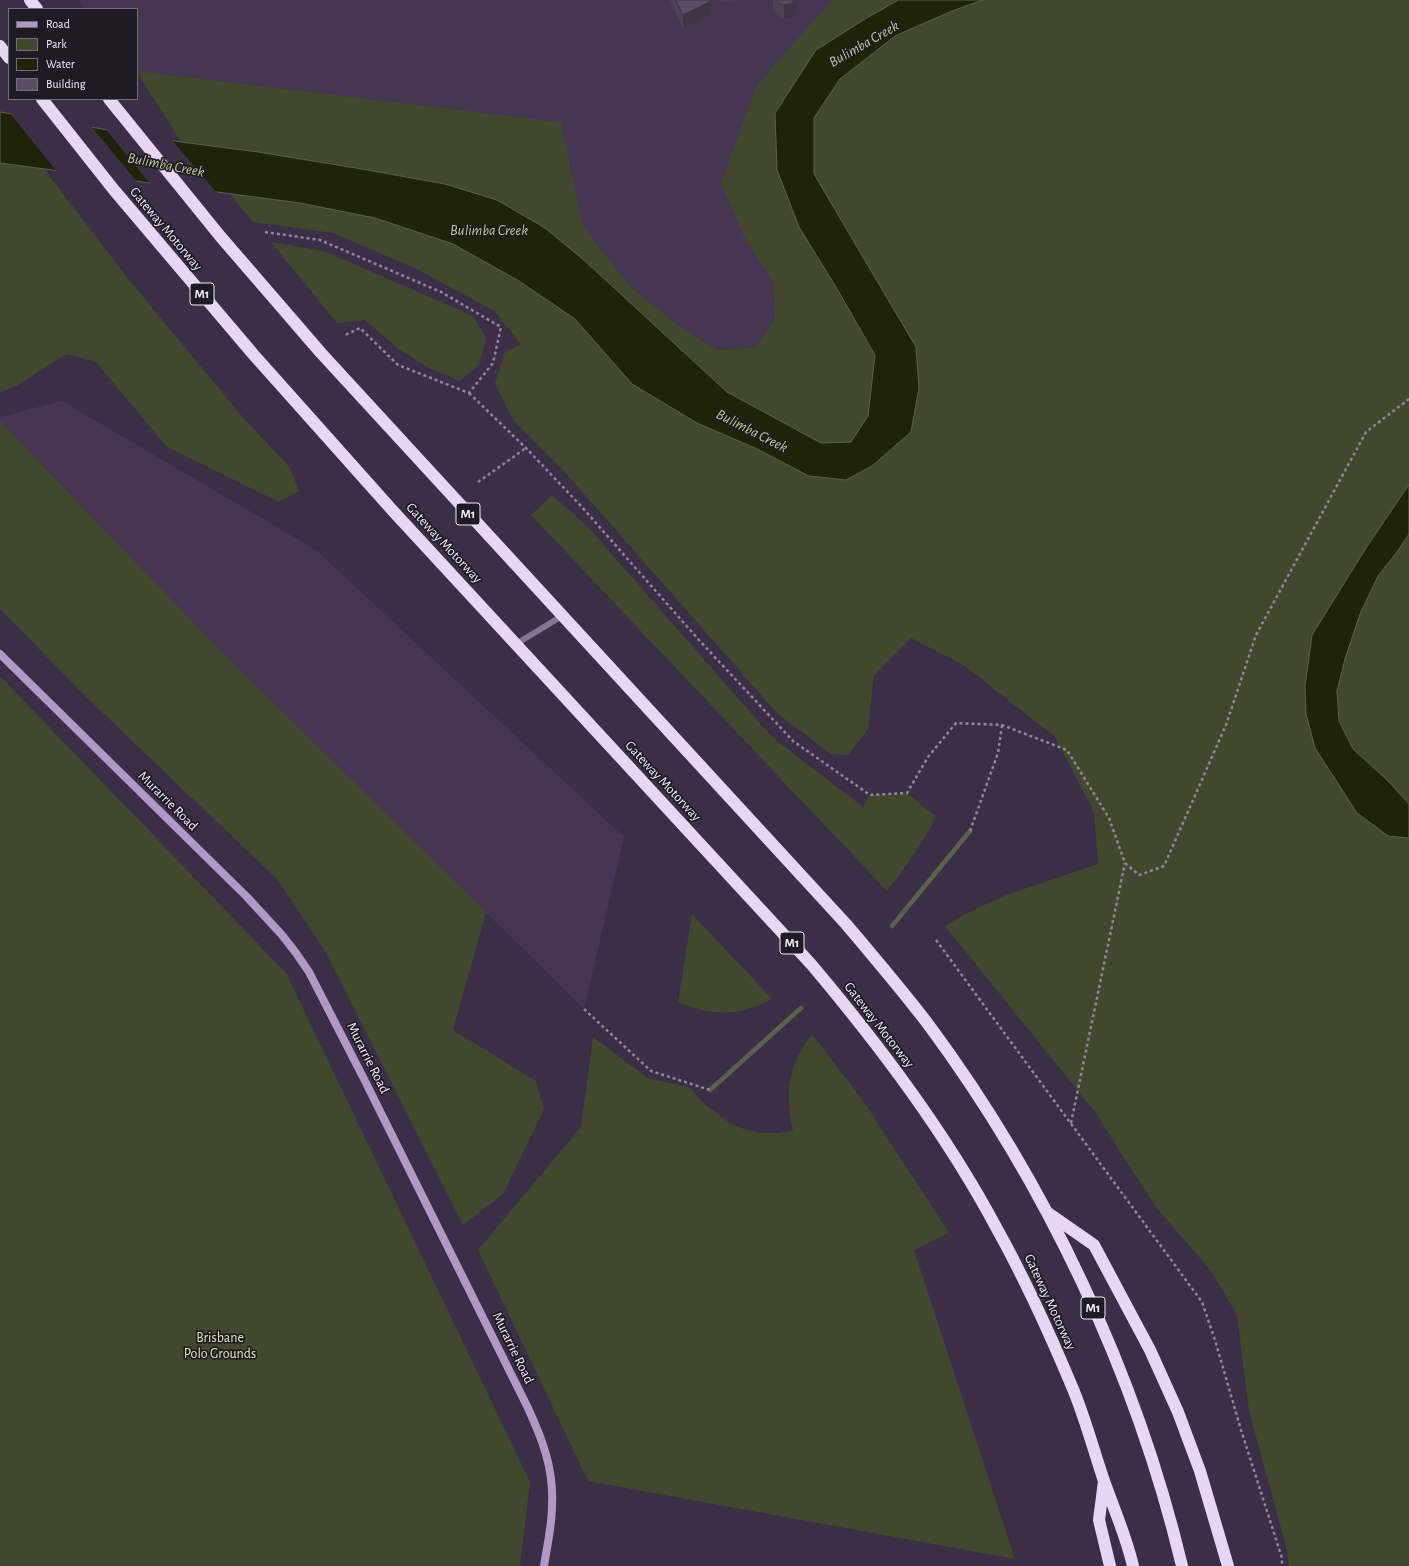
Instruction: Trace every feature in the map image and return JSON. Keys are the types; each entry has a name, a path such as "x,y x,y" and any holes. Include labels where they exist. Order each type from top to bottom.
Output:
{"highway":[{"path":"30,0 36,8"},
{"path":"0,46 8,57"},
{"name":"Gateway Motorway","path":"43,100 171,258 248,348 516,644 811,964 856,1017 919,1102 964,1170 996,1226 1027,1288 1073,1390 1104,1480 1128,1542 1133,1566"},
{"name":"M1","path":"110,100 220,236 321,353 846,924 882,966 928,1024 970,1084 1024,1171 1074,1266 1097,1316 1133,1406 1154,1465 1182,1566"},
{"path":"1046,1212 1094,1245 1150,1350 1178,1412 1200,1471 1228,1566"},
{"path":"1104,1480 1099,1520 1110,1566"}],"street":[{"name":"Murarrie Road","path":"0,654 247,897 282,935 309,972 372,1095 537,1428 548,1461 553,1492 552,1517 544,1566"}],"lane":[{"path":"516,644 562,616"}],"path":[{"path":"265,232 320,240 441,292 501,327 493,363 469,393"},
{"path":"345,336 360,328 398,365 469,393 526,448 581,506 698,639 794,741 870,795 907,793 928,757 956,722 1002,725 1067,750 1110,818 1125,863 1071,1124"},
{"path":"1125,863 1139,875 1164,866 1226,725 1256,635 1366,432 1409,399"},
{"path":"478,482 526,448"},
{"path":"970,831 998,753 1002,725"},
{"path":"936,940 1202,1302 1215,1340 1240,1430 1282,1558 1282,1566"},
{"path":"584,1009 651,1071 710,1090"}],"shaded area":[{"path":"78,0 832,0 827,7 744,237 772,280 775,318 756,347 718,350 679,326 630,286 583,226 561,122 138,71 138,8 84,8"},
{"path":"62,401 316,550 624,837 584,1009 219,649 0,421 0,417"}],"green space":[{"path":"832,0 899,0 865,19 816,50 799,227 875,355 868,416 851,442 821,443 727,392 585,261 497,200 445,184 258,152 181,142 138,74 138,71 561,122 583,226 630,286 679,326 718,350 756,347 775,318 772,280 744,237 721,182 757,85"},
{"path":"983,0 1409,0 1409,485 1366,548 1309,665 1305,686 1306,714 1341,787 1357,813 1388,836 1409,838 1409,1566 1289,1566 1287,1550 1249,1411 1237,1315 1212,1272 1155,1206 1095,1112 945,926 965,914 1006,895 1098,864 1094,812 1055,737 965,666 911,638 874,675 868,729 848,755 831,754 778,714 562,469 513,420 495,383 505,352 521,344 494,311 417,269 333,233 253,222 229,193 300,203 375,218 453,244 519,281 575,319 633,384 697,423 755,448 809,476 911,432 839,218 814,174 814,118 840,79 895,36 952,11"},
{"path":"0,163 44,169 126,276 239,413 290,468 299,491 279,502 167,447 96,362 67,354 16,386 0,392"},
{"path":"271,242 324,251 473,316 486,338 479,365 460,381 431,369 400,350 365,320 337,323"},
{"path":"0,421 219,649 486,912 453,1030 536,1081 544,1109 503,1194 463,1225 324,949 278,880 85,696 0,609"},
{"path":"552,495 587,526 772,737 863,807 870,795 907,793 936,817 925,837 887,891 531,515"},
{"path":"1409,534 1409,804 1388,781 1353,749 1339,721 1337,691 1345,659 1360,614 1378,576"},
{"name":"Brisbane Polo Grounds","path":"0,676 286,973 530,1482 520,1566 0,1566"},
{"path":"692,914 772,999 760,1005 737,1012 714,1012 702,1010 678,1002"},
{"path":"812,1034 864,1102 949,1233 914,1250 1015,1559 588,1481 478,1250 581,1127 593,1037 649,1079 690,1087 703,1103 731,1124 761,1133 777,1133 793,1131 789,1103 790,1080 797,1058"}],"water":[{"name":"Bulimba Creek","path":"899,0 983,0 952,11 895,36 840,79 814,118 814,174 916,347 919,388 911,432 872,466 846,480 809,476 755,448 697,423 632,384 575,319 519,281 453,244 375,218 300,203 0,163 0,112 181,142 258,152 362,169 445,184 497,200 545,228 585,261 727,392 821,443 851,442 868,416 875,355 799,227 777,170 775,113 816,50 865,19"},
{"path":"1409,485 1409,534 1378,576 1360,614 1345,659 1337,691 1339,721 1353,749 1388,781 1409,804 1409,838 1388,836 1357,813 1315,748 1306,714 1305,686 1312,635 1366,548"}],"pier":[{"path":"9,112 90,125 138,183 58,173"},
{"path":"104,127 171,139 217,193 151,185"}],"building":[{"path":"676,0 710,0 711,1 683,15"},
{"path":"777,0 795,0 784,5 780,4"}],"waterway":[{"path":"892,926 970,831"},
{"path":"710,1090 801,1008"}]}
